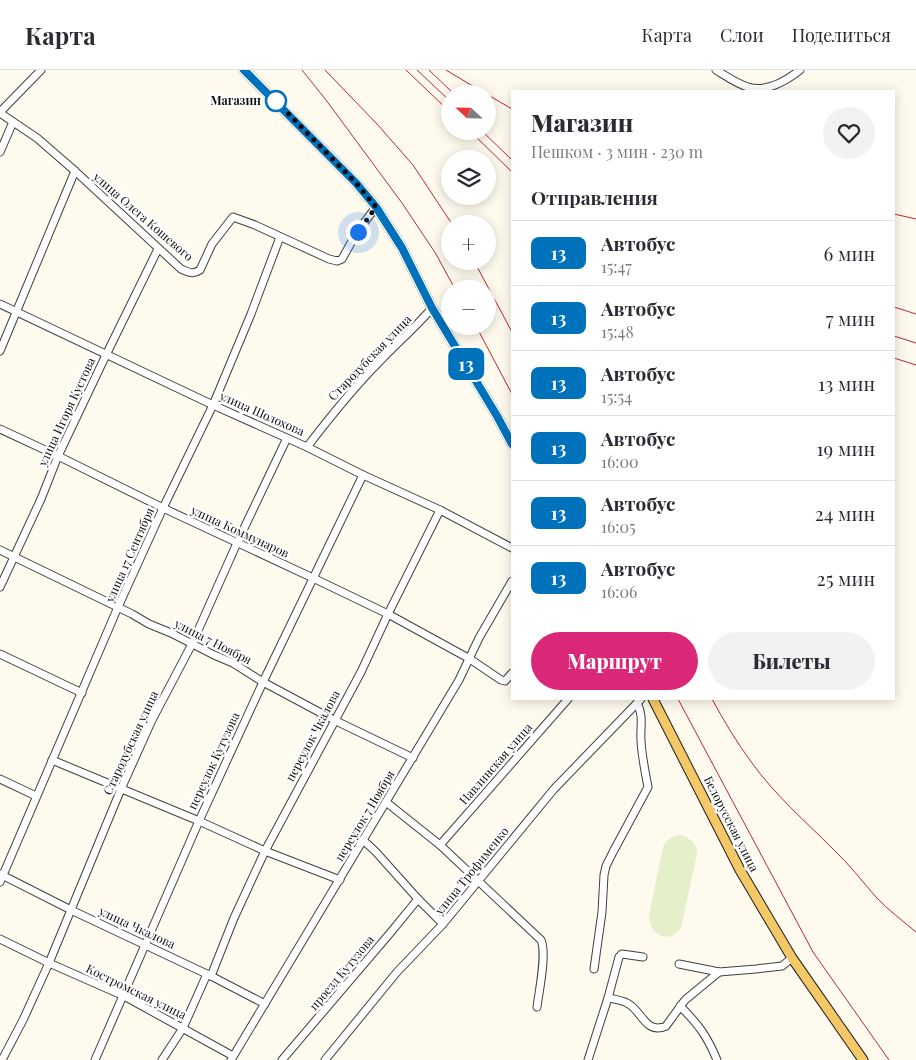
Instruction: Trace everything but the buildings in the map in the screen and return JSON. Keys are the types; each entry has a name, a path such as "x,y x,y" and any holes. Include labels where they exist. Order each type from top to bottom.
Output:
{"main road":[{"path":"244,70 356,183 376,207 402,248 432,308 511,442"},
{"name":"Белорусская улица","path":"654,700 740,870 792,958 863,1060"}],"street":[{"path":"0,112 41,70"},
{"path":"716,70 747,87 758,89 769,88 791,77 800,70"},
{"name":"улица Олега Кошевого","path":"0,112 38,138 181,269 192,273 200,270 212,244 233,217 337,261 342,259 376,207"},
{"path":"0,152 13,122"},
{"path":"0,351 75,171"},
{"name":"улица 17 Сентября","path":"1,877 118,608 163,508 213,405 251,314 280,237"},
{"name":"улица Игоря Кустова","path":"0,587 41,499 58,456 158,248"},
{"name":"улица Шолохова","path":"0,304 440,510 511,547"},
{"name":"Стародубская улица","path":"307,447 350,393 432,308"},
{"name":"улица Коммунаров","path":"0,429 388,614 470,658 503,681 511,675"},
{"name":"Стародубская улица","path":"2,1060 49,963 152,720 192,644 287,438"},
{"name":"переулок Кутузова","path":"95,1060 199,821 263,682 363,475"},
{"name":"переулок Чкалова","path":"162,1060 183,1028 265,851 361,672 440,510"},
{"name":"улица 7 Ноября","path":"0,550 149,624 233,663 263,682 334,720 413,758"},
{"name":"переулок 7 Ноября","path":"232,1058 459,680 479,638 511,583"},
{"path":"0,654 82,693"},
{"name":"Навлинская улица","path":"440,845 567,700"},
{"path":"594,969 606,866 648,788 641,740 642,711 639,701"},
{"name":"улица Трофименко","path":"325,1060 397,972 443,924 554,789 639,701"},
{"path":"52,760 199,821 265,851 340,880"},
{"path":"0,779 36,796"},
{"path":"386,802 440,845 543,942 543,965 537,1007"},
{"path":"363,840 443,924"},
{"name":"улица Чкалова","path":"1,877 145,944 265,1004"},
{"name":"проезд Кутузова","path":"282,1060 418,899"},
{"name":"Костромская улица","path":"0,939 124,996 183,1028 232,1058"},
{"path":"588,1060 620,955 643,957"},
{"path":"679,964 719,972 782,966 792,958"},
{"path":"608,998 629,1004 647,1024 658,1029 666,1026 685,1000 719,972"},
{"path":"680,1006 697,1023 717,1060"}],"green space":[{"path":"680,835 692,841 696,847 697,854 681,927 677,933 666,937 656,933 650,923 649,916 663,847 674,836"}],"railway":[{"path":"302,70 402,203 436,254 450,280"},
{"path":"325,70 413,165 446,215"},
{"path":"406,70 441,103"},
{"path":"417,70 441,93"},
{"path":"429,70 445,85"},
{"path":"446,70 471,85"},
{"path":"496,100 511,108"},
{"path":"479,140 511,171"},
{"path":"491,140 511,159"},
{"path":"895,214 916,219"},
{"path":"479,270 511,330"},
{"path":"895,307 916,314"},
{"path":"481,335 511,392"},
{"path":"895,336 916,343"},
{"path":"895,358 916,365"},
{"path":"679,700 813,952 889,1060"},
{"path":"713,700 741,748 770,786 844,861 881,902 916,932"}],"bus line":[{"name":"13","path":"244,70 356,183 376,207 402,248 432,308 511,442"}],"place":[{"name":"Магазин","path":"276,101"}],"route":[{"path":"276,101 356,183 376,207 358,232"}]}
